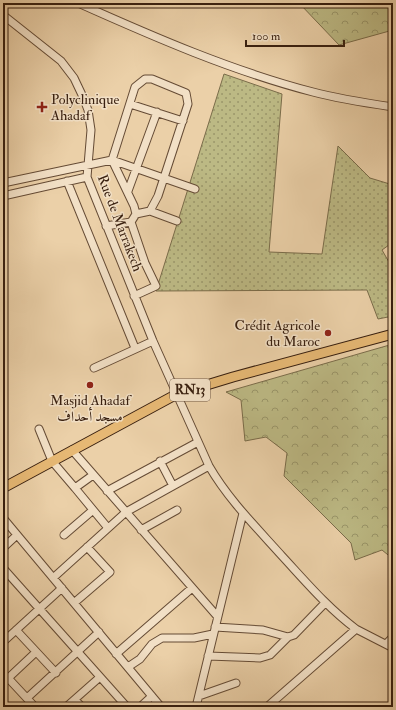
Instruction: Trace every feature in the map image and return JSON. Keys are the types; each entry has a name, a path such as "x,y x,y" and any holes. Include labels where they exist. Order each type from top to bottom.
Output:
{"main road":[{"name":"RN13","path":"3,488 177,394 233,377 393,334"}],"street":[{"path":"78,3 140,31 226,64 276,81 348,100 393,107"},
{"name":"Rue de Marrakech","path":"3,15 61,61 74,78 88,110 91,130 87,177 153,341 209,466 218,481 243,513 325,603 356,629 390,646"},
{"path":"136,214 128,191 112,160 135,87 145,78 152,79 186,93 188,104 158,196 150,211"},
{"path":"130,104 183,122"},
{"path":"128,191 156,112"},
{"path":"3,183 112,160 195,189"},
{"path":"3,196 87,177"},
{"path":"67,181 135,348"},
{"path":"106,226 131,222 136,214 150,211 177,221"},
{"path":"131,222 145,263 156,286 134,296"},
{"path":"94,368 153,341"},
{"path":"38,429 52,461 108,528"},
{"path":"107,491 160,461 198,442"},
{"path":"72,450 217,616"},
{"path":"160,461 172,486"},
{"path":"53,578 126,512 209,466"},
{"path":"75,488 93,475"},
{"path":"64,535 93,510"},
{"path":"141,530 177,510"},
{"path":"196,707 243,513"},
{"path":"3,518 161,707"},
{"path":"3,548 17,535"},
{"path":"74,603 110,572 87,547"},
{"path":"3,568 127,707"},
{"path":"3,642 62,588"},
{"path":"116,654 192,588"},
{"path":"208,656 260,658 270,655 288,637 294,635 325,603"},
{"path":"267,707 356,629"},
{"path":"16,630 56,673"},
{"path":"128,667 140,660 152,644 162,638 194,638 214,631 264,630 288,637"},
{"path":"27,698 99,632"},
{"path":"390,646 393,638"},
{"path":"35,707 27,698 6,681 36,652"},
{"path":"66,707 100,677"},
{"path":"199,696 236,683"},
{"path":"140,707 152,696"},
{"path":"75,700 82,707"}],"green space":[{"path":"299,3 393,3 393,30 339,45"},
{"path":"224,74 282,94 269,252 322,254 338,146 370,178 393,185 393,242 382,250 393,269 393,316 378,319 367,290 156,291"},
{"path":"393,344 393,559 382,550 355,560 351,543 284,476 287,453 266,437 245,441 241,400 226,392"}],"place":[{"name":"Polyclinique Ahadaf","path":"42,107"},
{"name":"Crédit Agricole du Maroc","path":"328,333"},
{"name":"Masjid Ahadaf مسجد أحداف","path":"90,385"}]}
